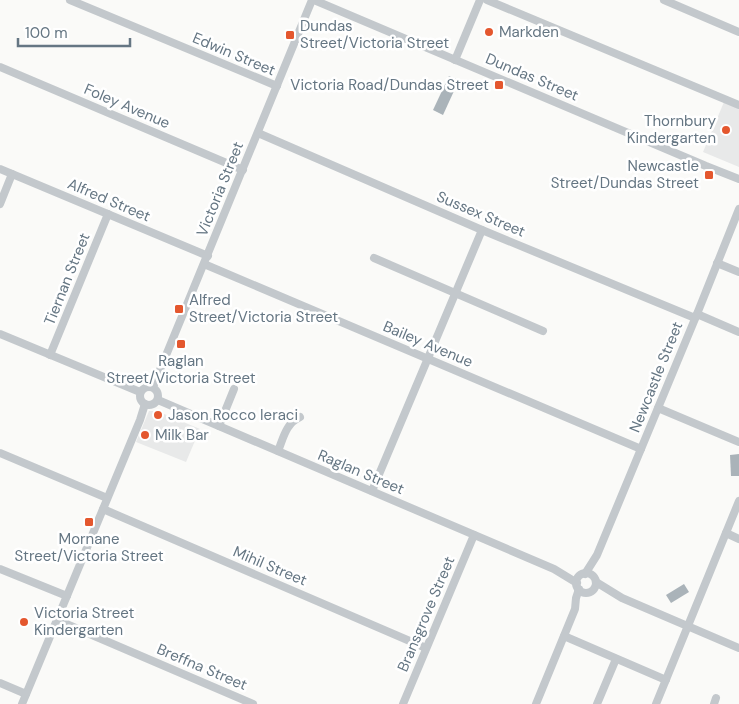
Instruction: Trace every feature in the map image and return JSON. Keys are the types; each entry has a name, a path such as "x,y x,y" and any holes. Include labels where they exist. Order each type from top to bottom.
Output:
{"street":[{"name":"Edwin Street","path":"70,0 277,86"},
{"name":"Victoria Street","path":"154,387 313,0"},
{"name":"Dundas Street","path":"313,0 697,163 739,179"},
{"path":"455,60 480,0"},
{"path":"487,0 739,105"},
{"path":"664,0 739,32"},
{"name":"Foley Avenue","path":"0,67 244,170"},
{"name":"Sussex Street","path":"258,133 482,230 739,332"},
{"name":"Alfred Street","path":"0,169 208,256"},
{"path":"0,204 12,174"},
{"name":"Newcastle Street","path":"575,609 580,580 597,555 739,209"},
{"name":"Tiernan Street","path":"50,355 108,214"},
{"path":"372,491 482,230"},
{"path":"374,258 543,331"},
{"path":"717,263 739,272"},
{"name":"Bailey Avenue","path":"204,264 641,449"},
{"path":"0,334 140,392"},
{"path":"154,387 158,391 158,400 152,405 145,404 141,400 140,392 144,388 154,387"},
{"path":"219,426 234,389"},
{"name":"Raglan Street","path":"158,400 580,580"},
{"path":"22,704 145,404"},
{"path":"658,408 739,442"},
{"path":"278,451 290,424 300,417"},
{"path":"0,453 107,498"},
{"path":"656,704 739,501"},
{"name":"Mihil Street","path":"102,509 426,648"},
{"path":"726,533 739,538"},
{"name":"Bransgrove Street","path":"403,704 474,535"},
{"name":"Newcastle Street","path":"595,580 597,555"},
{"path":"0,569 67,596"},
{"path":"622,598 595,580 590,574 580,580 582,592 590,591 622,598 739,648"},
{"path":"590,591 595,588 595,580"},
{"name":"Newcastle Street","path":"536,704 575,609 590,591"},
{"name":"Breffna Street","path":"57,620 253,704"},
{"path":"564,636 666,680"},
{"path":"597,704 616,659"},
{"path":"0,683 26,694"}],"shaded area":[{"name":"Thornbury Kindergarten","path":"724,102 739,109 739,167 703,152"},
{"path":"149,411 157,411 200,429 186,462 136,442"}],"building":[{"path":"449,76 459,80 443,115 433,110"},
{"path":"739,454 739,476 731,476 730,455"},
{"path":"684,584 689,592 671,603 666,595"}],"place":[{"name":"Markden","path":"489,32"},
{"name":"Dundas Street/Victoria Street","path":"290,35"},
{"name":"Victoria Road/Dundas Street","path":"499,85"},
{"name":"Thornbury Kindergarten","path":"726,130"},
{"name":"Newcastle Street/Dundas Street","path":"709,175"},
{"name":"Alfred Street/Victoria Street","path":"179,309"},
{"name":"Raglan Street/Victoria Street","path":"181,344"},
{"name":"Jason Rocco Ieraci","path":"158,415"},
{"name":"Milk Bar","path":"145,435"},
{"name":"Mornane Street/Victoria Street","path":"89,522"},
{"name":"Victoria Street Kindergarten","path":"24,622"}]}
